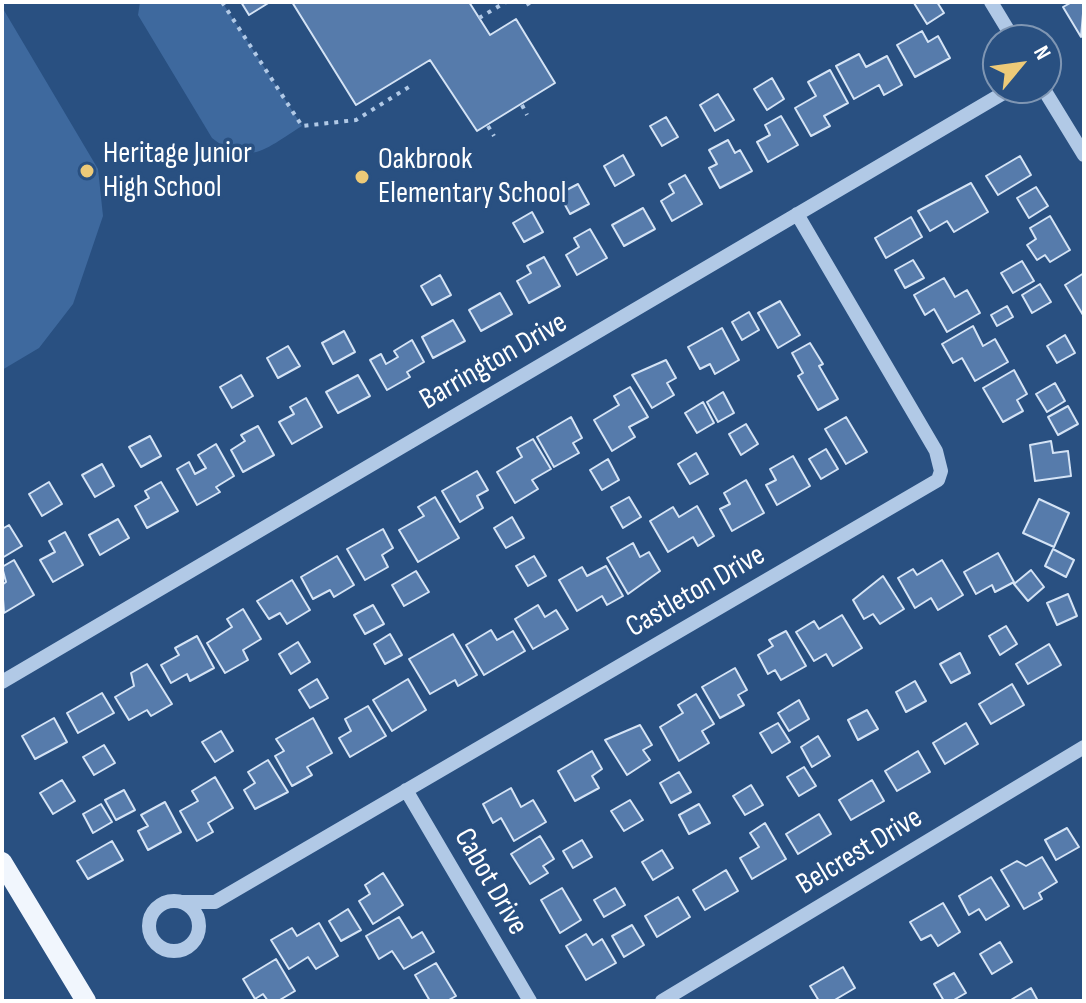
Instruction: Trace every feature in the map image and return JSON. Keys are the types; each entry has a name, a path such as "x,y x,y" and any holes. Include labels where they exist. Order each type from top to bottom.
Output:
{"main road":[{"path":"2,862 86,1001"}],"street":[{"path":"991,2 1004,24"},
{"name":"Barrington Drive","path":"2,682 985,104"},
{"path":"1053,104 1084,155"},
{"name":"Castleton Drive","path":"215,902 164,903 151,914 148,932 152,940 166,951 183,950 196,939 215,902 938,480 941,471 936,451 797,214"},
{"name":"Belcrest Drive","path":"662,1001 1084,747"},
{"name":"Cabot Drive","path":"406,790 530,1001"},
{"path":"182,902 195,913 199,930"}],"path":[{"path":"222,2 302,126 356,120 412,85"},
{"path":"479,18 506,2"},
{"path":"522,105 527,115"},
{"path":"488,126 494,136"}],"shaded area":[{"path":"140,2 222,2 302,126 258,152 237,152 212,138 138,15"},
{"path":"2,7 98,169 103,216 73,304 39,348 2,370"}],"building":[{"path":"241,2 270,2 249,15"},
{"path":"292,2 469,2 490,35 516,19 555,83 477,131 430,60 356,105"},
{"path":"937,2 944,13 927,24 914,3"},
{"path":"1072,2 1084,2 1081,37 1063,7"},
{"path":"922,31 928,42 938,36 950,58 915,77 897,45"},
{"path":"859,54 866,67 887,56 902,85 884,95 879,85 854,99 836,66"},
{"path":"830,70 848,103 824,116 830,126 811,136 795,108 816,96 808,82"},
{"path":"772,78 784,99 767,110 754,89"},
{"path":"718,94 734,120 715,131 700,105"},
{"path":"781,116 798,145 768,162 757,142 770,135 765,125"},
{"path":"666,117 678,137 662,146 650,126"},
{"path":"728,140 735,153 740,150 752,171 720,188 709,168 717,164 709,150"},
{"path":"623,155 634,175 615,186 604,166"},
{"path":"1020,156 1031,175 998,195 986,176"},
{"path":"685,175 702,204 672,221 661,201 674,193 669,184"},
{"path":"971,183 988,212 954,232 947,221 930,231 918,211"},
{"path":"578,184 589,204 570,214 559,194"},
{"path":"1036,187 1048,206 1029,218 1017,198"},
{"path":"643,208 655,229 624,246 612,225"},
{"path":"532,212 543,232 524,242 513,223"},
{"path":"1050,216 1070,250 1050,262 1045,255 1037,260 1027,245 1036,239 1030,228"},
{"path":"911,217 922,237 886,258 875,238"},
{"path":"590,229 607,258 577,275 566,255 579,247 574,238"},
{"path":"544,257 560,286 529,303 517,281 531,273 527,266"},
{"path":"913,260 924,278 905,288 895,270"},
{"path":"1022,261 1034,281 1013,293 1001,273"},
{"path":"1084,273 1084,314 1083,315 1065,285"},
{"path":"440,275 451,295 432,305 421,286"},
{"path":"944,278 955,297 967,290 980,313 947,332 934,309 925,315 914,295"},
{"path":"1040,284 1051,302 1032,313 1022,295"},
{"path":"500,293 512,314 481,331 469,310"},
{"path":"780,301 800,335 778,348 758,313"},
{"path":"1007,306 1013,317 997,326 991,315"},
{"path":"749,312 759,330 742,340 732,322"},
{"path":"453,320 465,341 433,358 422,337"},
{"path":"973,326 983,346 995,339 1008,362 975,381 962,358 953,363 942,344"},
{"path":"722,328 739,360 715,374 710,364 700,369 688,347"},
{"path":"344,331 355,352 333,364 322,343"},
{"path":"1065,335 1075,353 1057,363 1047,346"},
{"path":"412,340 424,362 407,372 410,377 387,390 370,360 381,354 386,364 398,357 394,351"},
{"path":"810,343 838,399 818,410 798,376 803,373 792,353"},
{"path":"288,346 300,366 278,378 267,358"},
{"path":"666,360 676,378 667,383 674,395 652,408 632,375"},
{"path":"1014,370 1027,394 1017,400 1023,411 1003,422 983,388"},
{"path":"241,375 253,396 232,408 220,387"},
{"path":"358,375 370,396 338,413 326,392"},
{"path":"1055,383 1065,401 1047,412 1036,394"},
{"path":"630,387 648,417 629,427 635,437 612,451 594,420 619,405 614,396"},
{"path":"723,392 734,413 718,422 707,402"},
{"path":"306,398 322,427 292,444 279,422 294,414 290,407"},
{"path":"703,402 714,423 697,433 685,413"},
{"path":"1068,406 1078,424 1058,435 1048,417"},
{"path":"571,417 582,438 573,443 579,453 554,467 537,437"},
{"path":"846,417 867,452 846,464 825,429"},
{"path":"746,424 758,444 741,455 729,434"},
{"path":"258,426 274,455 243,472 231,450 245,441 241,435"},
{"path":"150,436 161,456 141,467 129,447"},
{"path":"533,439 551,469 532,480 538,489 515,503 497,472 522,457 517,448"},
{"path":"1051,441 1053,453 1068,451 1071,476 1035,481 1030,445"},
{"path":"216,444 234,476 216,487 220,492 197,505 177,469 189,462 195,474 206,468 198,455"},
{"path":"826,449 838,469 821,479 809,459"},
{"path":"696,453 708,474 690,484 678,464"},
{"path":"793,456 810,486 777,505 766,485 776,480 770,469"},
{"path":"608,459 619,480 602,490 590,470"},
{"path":"102,464 114,486 95,497 82,475"},
{"path":"477,471 488,490 477,496 483,508 460,522 442,491"},
{"path":"746,480 764,513 732,531 720,509 730,504 724,493"},
{"path":"49,482 62,504 42,516 29,494"},
{"path":"161,482 178,511 147,528 135,506 149,498 145,491"},
{"path":"435,497 459,538 418,562 399,530 424,516 418,507"},
{"path":"629,497 641,517 623,528 611,507"},
{"path":"1039,499 1069,513 1054,547 1023,533"},
{"path":"697,506 714,536 698,546 693,537 668,552 650,521 673,507 679,517"},
{"path":"512,517 524,538 506,548 494,528"},
{"path":"118,519 129,538 100,555 89,535"},
{"path":"9,525 22,546 2,558 2,529"},
{"path":"383,529 393,548 382,555 388,567 365,580 347,549"},
{"path":"65,532 83,565 53,582 40,560 55,552 49,541"},
{"path":"633,543 640,557 649,552 660,571 628,594 607,558"},
{"path":"1053,549 1074,560 1066,577 1045,566"},
{"path":"998,553 1014,582 995,592 992,585 976,594 964,572"},
{"path":"337,556 354,585 334,597 330,590 313,599 301,577"},
{"path":"534,556 546,576 528,586 516,566"},
{"path":"14,560 34,595 4,613 2,585 6,582 2,567"},
{"path":"942,560 963,595 938,610 931,598 915,608 898,578 913,569 917,575"},
{"path":"606,566 623,596 607,605 602,596 577,611 559,580 582,567 587,576"},
{"path":"1031,570 1044,587 1028,601 1014,584"},
{"path":"416,571 429,592 404,606 392,585"},
{"path":"883,576 904,609 880,624 873,614 864,619 853,600"},
{"path":"292,580 310,610 287,624 280,613 269,619 257,601"},
{"path":"1068,594 1077,616 1057,625 1047,603"},
{"path":"373,605 384,624 365,634 354,615"},
{"path":"538,605 545,617 556,610 568,629 533,649 515,619"},
{"path":"243,609 261,639 243,650 248,660 225,673 207,643 232,627 227,619"},
{"path":"842,615 862,648 833,666 826,654 814,661 796,632 814,621 819,629"},
{"path":"1006,626 1017,644 1000,655 989,636"},
{"path":"491,630 497,640 513,631 525,651 484,675 466,645"},
{"path":"786,631 806,666 781,680 775,670 768,674 758,655 773,646 769,640"},
{"path":"390,634 402,655 385,664 374,644"},
{"path":"453,634 477,675 458,686 455,680 430,694 409,659"},
{"path":"197,636 214,668 190,681 187,674 171,683 161,665 179,655 175,648"},
{"path":"298,642 310,662 291,674 279,654"},
{"path":"1049,644 1061,665 1028,684 1016,664"},
{"path":"960,653 970,673 951,683 940,664"},
{"path":"147,664 172,704 151,716 147,710 129,720 115,697 134,686 131,673"},
{"path":"735,668 747,690 738,695 744,705 720,718 702,687"},
{"path":"317,679 328,698 310,708 299,690"},
{"path":"408,679 426,710 392,731 373,700"},
{"path":"915,681 926,701 906,712 896,692"},
{"path":"1012,684 1024,705 991,724 979,704"},
{"path":"102,693 114,713 78,733 67,713"},
{"path":"696,694 714,724 702,731 709,743 679,761 660,727 683,713 678,705"},
{"path":"799,700 809,719 789,731 778,713"},
{"path":"368,706 386,736 350,757 339,738 351,731 345,719"},
{"path":"867,710 878,729 858,740 848,720"},
{"path":"54,718 67,742 35,759 22,736"},
{"path":"313,718 332,753 307,767 312,775 292,786 275,756 284,751 276,739"},
{"path":"778,723 790,742 772,753 760,733"},
{"path":"966,723 978,744 945,764 933,743"},
{"path":"640,725 652,745 643,750 650,760 627,775 605,740"},
{"path":"221,731 233,751 215,762 202,742"},
{"path":"818,736 830,756 812,767 801,747"},
{"path":"104,745 115,763 94,775 83,757"},
{"path":"592,751 602,769 592,776 599,788 575,801 558,771"},
{"path":"918,751 930,772 897,791 885,771"},
{"path":"268,760 288,792 255,809 244,790 255,783 248,772"},
{"path":"804,767 816,786 799,796 787,777"},
{"path":"679,772 691,792 671,803 660,783"},
{"path":"215,777 233,808 208,823 213,832 197,841 180,811 198,801 192,791"},
{"path":"62,780 75,801 53,814 40,793"},
{"path":"872,780 884,801 851,820 839,800"},
{"path":"751,785 763,805 745,815 733,796"},
{"path":"511,788 521,807 533,800 546,822 514,841 501,818 493,823 483,804"},
{"path":"124,790 135,810 116,820 105,800"},
{"path":"630,800 643,820 624,831 611,811"},
{"path":"165,802 181,832 148,850 138,831 148,826 141,815"},
{"path":"101,804 112,822 93,833 83,814"},
{"path":"699,804 710,823 689,834 679,815"},
{"path":"819,814 831,834 798,854 786,834"},
{"path":"765,823 786,859 752,879 740,858 759,847 750,833"},
{"path":"1067,828 1079,847 1056,860 1045,840"},
{"path":"540,836 554,859 543,866 548,873 530,884 511,854"},
{"path":"582,840 592,857 573,868 563,851"},
{"path":"112,841 123,860 88,879 77,861"},
{"path":"662,850 673,868 653,880 642,862"},
{"path":"1042,857 1057,882 1039,893 1042,899 1024,909 1001,870 1017,861 1026,866"},
{"path":"726,870 738,891 705,910 693,890"},
{"path":"383,873 403,905 373,924 359,901 370,894 365,885"},
{"path":"991,877 1009,906 986,920 979,909 969,915 959,896"},
{"path":"562,888 581,920 560,933 541,900"},
{"path":"615,888 625,905 604,917 594,900"},
{"path":"678,897 690,917 657,937 645,916"},
{"path":"943,903 960,932 938,946 931,935 921,940 910,922"},
{"path":"348,909 361,930 341,941 329,921"},
{"path":"399,917 412,938 422,932 434,952 404,969 392,951 379,959 366,936"},
{"path":"319,923 338,956 316,969 308,957 289,969 271,940 292,928 297,936"},
{"path":"632,925 644,945 624,957 612,936"},
{"path":"586,934 593,945 602,939 616,963 586,980 566,946"},
{"path":"1000,942 1012,962 992,974 980,954"},
{"path":"276,959 295,991 278,1001 268,1001 263,994 255,999 243,979"},
{"path":"436,963 456,996 447,1001 430,1001 415,975"},
{"path":"843,967 855,988 833,1001 819,1001 810,986"},
{"path":"954,973 966,993 952,1001 944,1001 934,984"},
{"path":"1031,988 1038,1001 1009,1001"}],"place":[{"name":"Heritage Junior High School","path":"87,171"},
{"name":"Oakbrook Elementary School","path":"362,177"}]}
